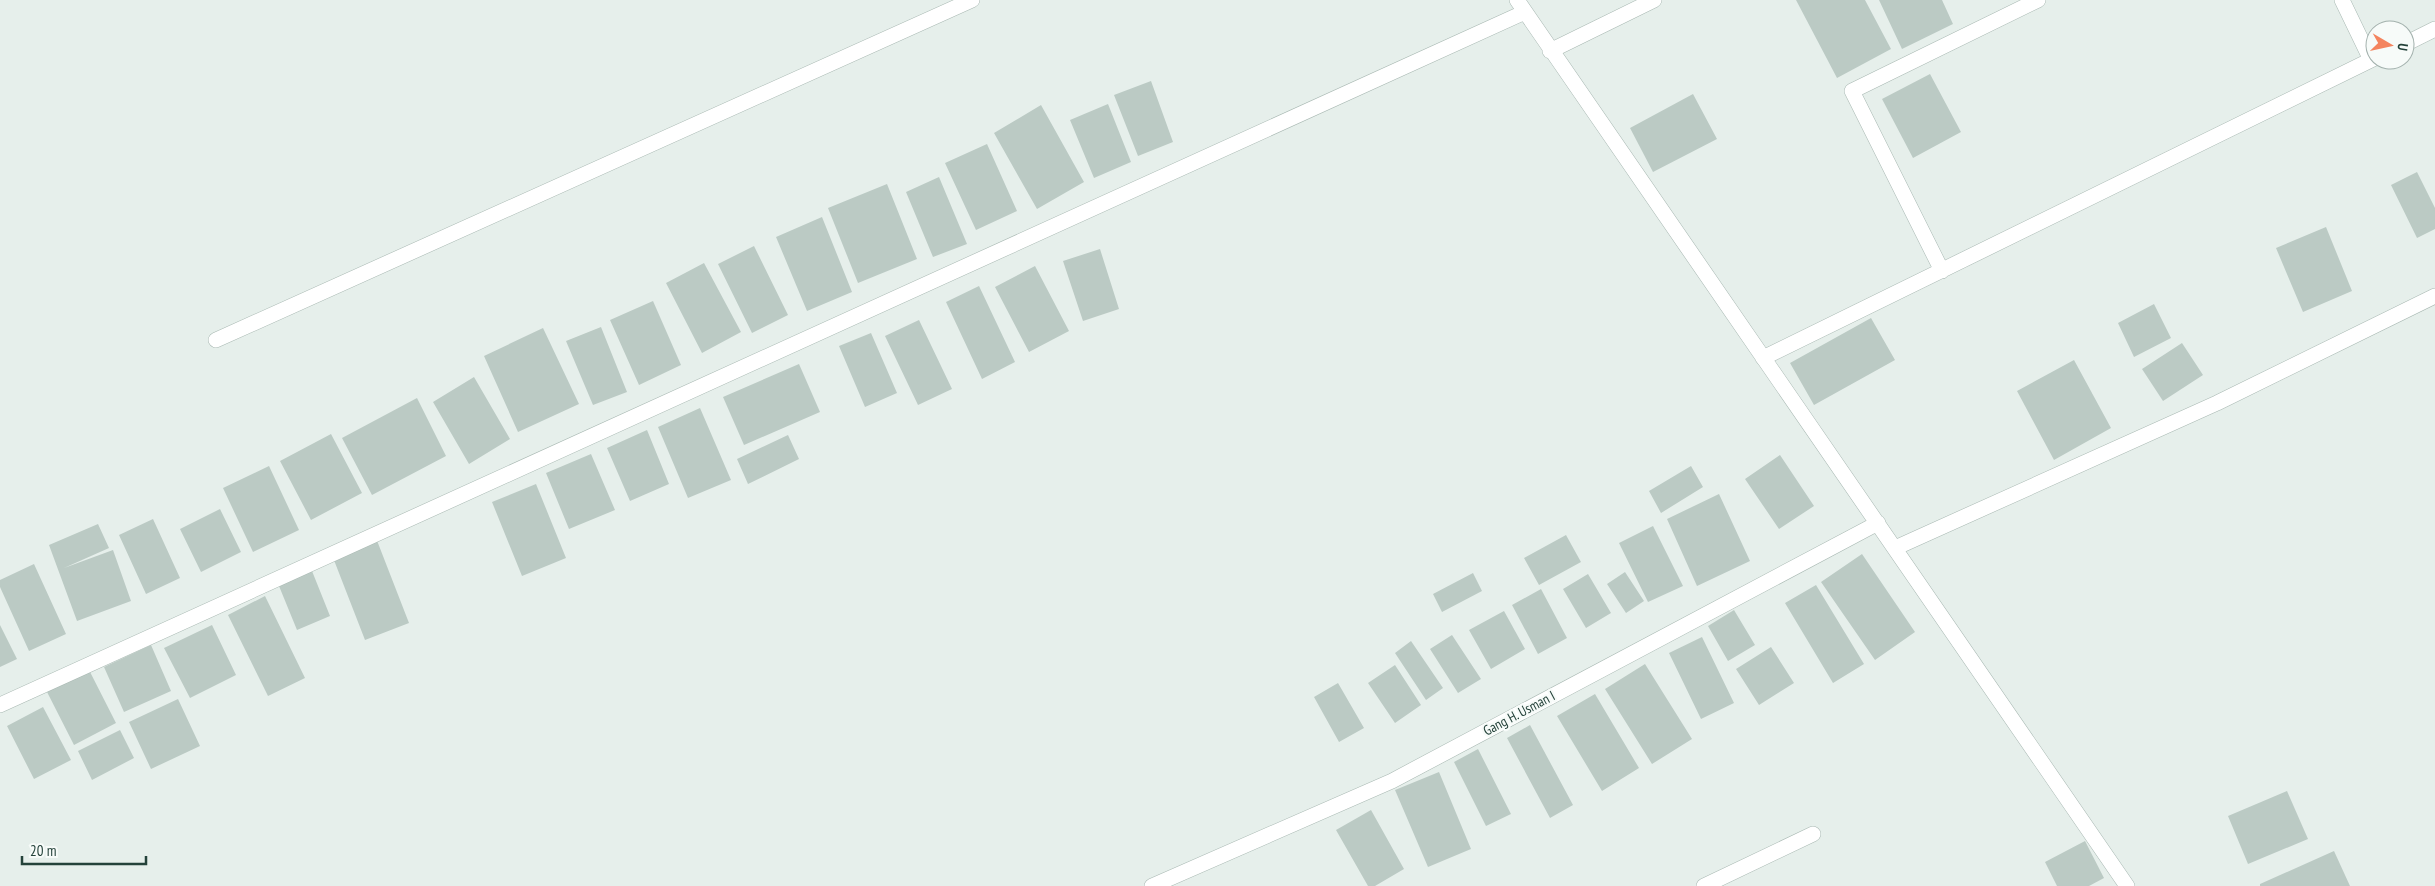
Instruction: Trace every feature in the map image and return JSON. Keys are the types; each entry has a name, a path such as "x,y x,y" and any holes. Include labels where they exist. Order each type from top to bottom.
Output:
{"street":[{"path":"216,340 972,0"},
{"path":"1550,51 1654,0"},
{"path":"1942,270 1852,91 2038,0"},
{"path":"2342,0 2365,44"},
{"path":"0,705 1521,6 1550,51 2127,886"},
{"path":"2415,39 2435,29"},
{"path":"1762,358 2365,63"},
{"path":"1895,548 2217,403 2435,296"},
{"name":"Gang H. Usman I","path":"1152,886 1392,781 1878,524"},
{"path":"1704,886 1813,834"}],"building":[{"path":"1796,0 1865,0 1891,49 1837,78"},
{"path":"1879,0 1942,0 1953,24 1902,49"},
{"path":"1930,74 1961,132 1913,158 1882,99"},
{"path":"1151,81 1173,142 1138,156 1114,95"},
{"path":"1693,94 1717,139 1653,172 1630,128"},
{"path":"1108,104 1131,162 1094,178 1070,120"},
{"path":"1041,105 1084,182 1037,209 994,133"},
{"path":"987,144 1017,211 976,230 945,163"},
{"path":"2417,172 2435,208 2435,229 2417,238 2391,185"},
{"path":"939,177 967,244 933,257 906,192"},
{"path":"887,184 917,259 858,283 828,208"},
{"path":"822,217 852,292 807,311 776,237"},
{"path":"2326,227 2352,291 2303,312 2276,248"},
{"path":"754,246 788,315 752,333 718,264"},
{"path":"1100,249 1119,309 1083,321 1063,261"},
{"path":"704,263 741,332 702,353 666,283"},
{"path":"1035,266 1069,331 1029,352 995,287"},
{"path":"979,286 1015,362 982,379 946,302"},
{"path":"653,301 681,365 639,385 610,320"},
{"path":"2154,304 2171,338 2134,357 2118,323"},
{"path":"1871,318 1895,360 1814,405 1790,363"},
{"path":"919,320 952,389 918,405 885,336"},
{"path":"601,327 627,392 593,405 566,341"},
{"path":"543,328 579,404 518,432 484,356"},
{"path":"871,333 897,393 865,407 839,346"},
{"path":"2182,343 2203,375 2163,401 2142,369"},
{"path":"2074,360 2111,428 2054,460 2017,391"},
{"path":"799,364 820,412 744,445 723,397"},
{"path":"474,377 510,439 469,464 433,402"},
{"path":"417,398 446,456 372,495 342,438"},
{"path":"700,408 731,480 688,498 658,427"},
{"path":"647,430 669,484 630,501 607,448"},
{"path":"331,434 362,493 311,520 280,461"},
{"path":"788,435 799,459 748,484 737,459"},
{"path":"591,454 615,510 569,529 546,473"},
{"path":"1780,455 1814,506 1779,529 1745,479"},
{"path":"269,466 299,530 253,552 223,488"},
{"path":"1691,466 1703,487 1661,513 1649,491"},
{"path":"536,484 566,558 522,576 492,502"},
{"path":"1719,494 1750,561 1697,586 1667,519"},
{"path":"220,509 241,552 201,572 180,529"},
{"path":"153,519 180,578 146,594 119,535"},
{"path":"98,524 109,548 64,568 113,550 131,601 77,621 49,545"},
{"path":"1653,526 1683,586 1648,602 1619,543"},
{"path":"1566,535 1581,562 1539,585 1524,558"},
{"path":"376,538 409,623 365,640 332,555"},
{"path":"1862,554 1915,632 1875,660 1821,582"},
{"path":"34,564 66,634 29,651 0,587 0,580"},
{"path":"312,571 330,616 297,630 279,586"},
{"path":"1625,572 1644,601 1626,613 1607,584"},
{"path":"1473,573 1482,591 1442,612 1433,594"},
{"path":"1588,574 1611,613 1586,628 1563,589"},
{"path":"1816,585 1864,664 1833,683 1785,603"},
{"path":"1541,589 1567,638 1538,654 1512,605"},
{"path":"265,596 305,678 268,696 228,615"},
{"path":"1734,610 1755,645 1728,661 1708,626"},
{"path":"1504,611 1525,649 1491,669 1469,630"},
{"path":"0,625 17,659 0,667"},
{"path":"212,625 236,675 190,698 164,648"},
{"path":"1452,635 1481,679 1458,693 1430,649"},
{"path":"1702,637 1734,703 1701,719 1669,653"},
{"path":"1411,641 1443,688 1426,700 1395,653"},
{"path":"151,645 171,691 124,712 104,667"},
{"path":"1771,647 1794,683 1759,705 1736,669"},
{"path":"1645,664 1692,739 1652,764 1605,689"},
{"path":"1395,665 1421,705 1395,723 1368,683"},
{"path":"87,666 116,723 74,745 45,688"},
{"path":"1338,683 1364,728 1339,742 1314,697"},
{"path":"1595,694 1639,768 1602,791 1557,716"},
{"path":"178,699 200,746 151,769 129,722"},
{"path":"43,707 71,760 34,779 7,726"},
{"path":"1530,725 1573,805 1550,818 1507,738"},
{"path":"120,730 134,758 92,780 78,751"},
{"path":"1478,749 1511,814 1486,826 1454,762"},
{"path":"1439,772 1471,849 1428,867 1395,790"},
{"path":"2287,791 2308,839 2248,864 2228,816"},
{"path":"1371,810 1404,869 1375,886 1368,886 1336,830"},
{"path":"2085,841 2104,878 2089,886 2057,886 2045,862"},
{"path":"2334,851 2350,886 2260,886 2260,884"}]}
